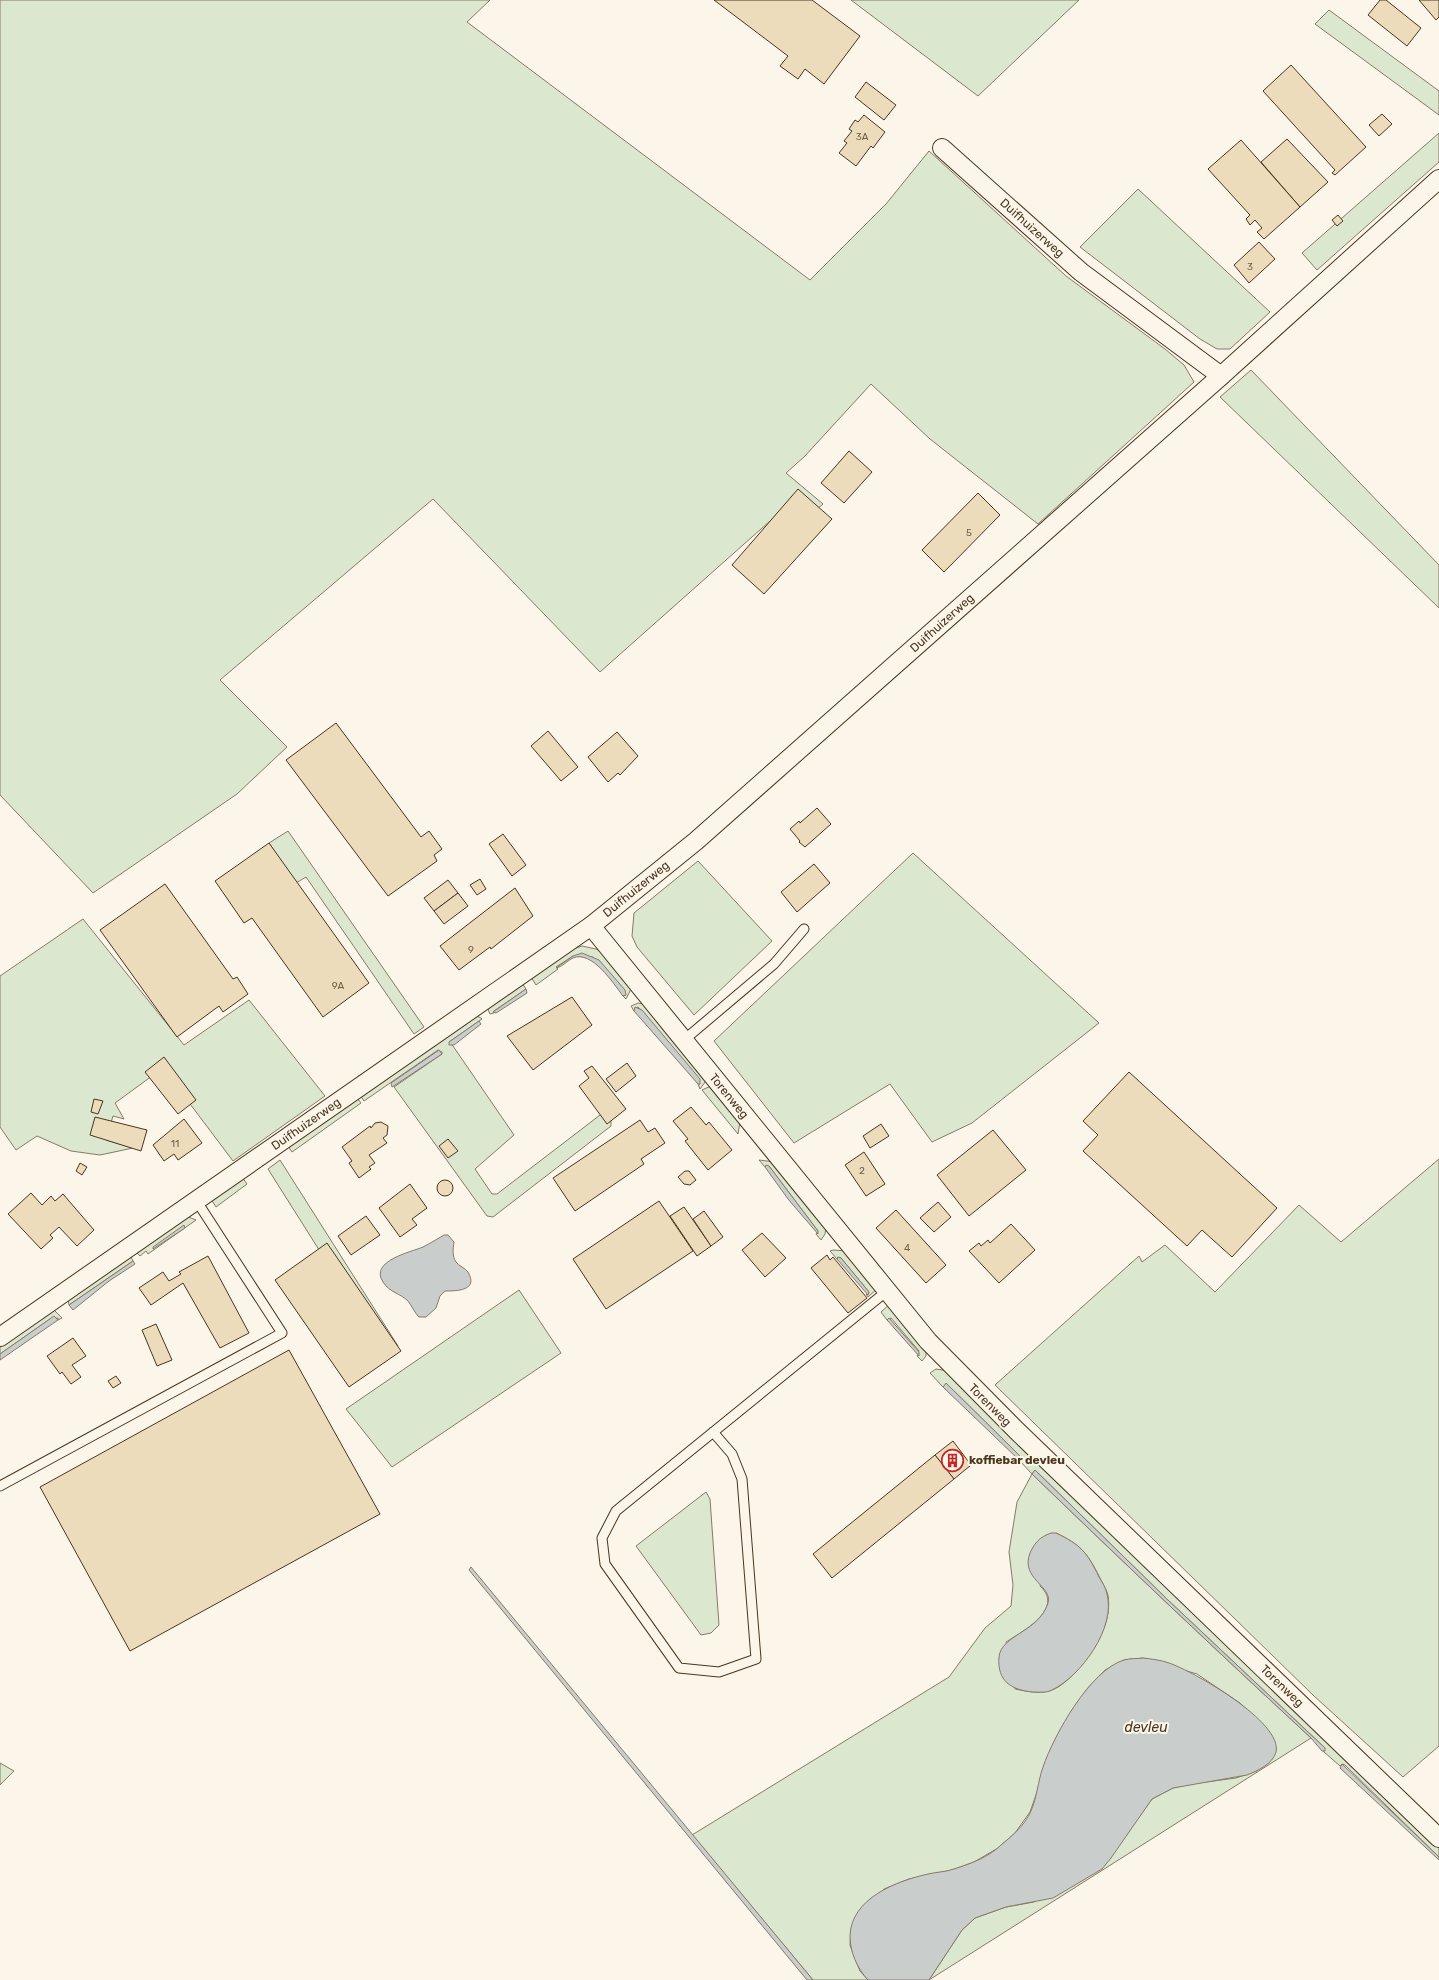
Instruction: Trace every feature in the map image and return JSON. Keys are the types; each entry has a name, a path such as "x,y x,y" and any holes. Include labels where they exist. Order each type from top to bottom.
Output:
{"street":[{"name":"Duifhuizerweg","path":"942,148 1081,272 1221,376"},
{"name":"Duifhuizerweg","path":"0,1338 591,926 696,841 1221,376 1439,179"},
{"name":"Torenweg","path":"591,926 928,1341 971,1386 1439,1838"}],"lane":[{"path":"684,1040 774,964 804,929"},
{"path":"0,1486 282,1333 196,1200"},
{"path":"713,1432 732,1454 742,1479 756,1659 719,1672 679,1668 605,1564 602,1538 616,1511 713,1432 887,1291"}],"green space":[{"path":"0,0 490,0 467,22 810,280 886,204 929,151 1066,276 1184,365 1194,382 1038,524 930,439 871,384 804,457 786,473 823,504 795,528 779,513 600,672 433,499 220,680 287,747 237,794 93,893 0,795"},
{"path":"851,0 1079,0 978,96"},
{"path":"1329,10 1439,91 1439,115 1315,24"},
{"path":"1439,133 1439,162 1317,270 1302,253"},
{"path":"1138,189 1270,312 1230,349 1217,349 1200,339 1080,247"},
{"path":"1251,370 1439,565 1439,608 1220,397"},
{"path":"288,831 424,1027 414,1034 306,877 296,883 269,843"},
{"path":"913,853 1099,1023 972,1123 932,1142 890,1084 794,1143 714,1041"},
{"path":"698,861 772,941 694,1015 637,947 632,936 634,913"},
{"path":"83,919 184,1045 249,1000 325,1096 233,1161 163,1068 115,1103 124,1119 113,1116 106,1140 133,1148 100,1155 71,1151 37,1136 16,1150 0,1127 0,976"},
{"path":"582,946 602,952 631,989 626,999 623,996 626,995 593,957 573,956 556,967 558,969 536,985 531,977 570,950"},
{"path":"522,983 526,989 490,1014 487,1007"},
{"path":"638,1003 644,1004 708,1078 700,1089 698,1084 700,1084 638,1007 634,1011 631,1006"},
{"path":"476,1015 482,1019 449,1042 514,1135 475,1169 492,1194 497,1194 604,1112 611,1120 611,1126 493,1217 487,1216 394,1087 442,1054 442,1052 438,1050 364,1101 360,1095"},
{"path":"713,1085 740,1122 738,1134 702,1090"},
{"path":"357,1098 361,1103 292,1152 288,1146"},
{"path":"1439,1159 1439,1746 1403,1777 1314,1696 995,1385 1139,1256 1142,1262 1165,1245 1215,1292 1299,1205 1341,1242"},
{"path":"280,1160 398,1346 386,1356 268,1169"},
{"path":"759,1160 775,1162 826,1226 825,1234 821,1240 816,1234 818,1231 769,1166 765,1167"},
{"path":"242,1177 247,1184 216,1207 211,1199"},
{"path":"186,1216 196,1220 148,1254 146,1251 140,1256 136,1252"},
{"path":"830,1251 847,1251 877,1289 868,1297 866,1294 868,1295 869,1292 841,1258 838,1257 837,1259"},
{"path":"130,1255 133,1261 69,1305 68,1299"},
{"path":"519,1290 561,1353 392,1467 346,1409"},
{"path":"890,1304 926,1346 926,1356 922,1361 917,1356 919,1351 891,1318 887,1320 881,1312"},
{"path":"53,1309 62,1318 58,1320 58,1318 50,1319 0,1354 0,1347"},
{"path":"936,1369 948,1371 1439,1844 1439,1857 1345,1765 1342,1764 1340,1766 1323,1751 1325,1748 1169,1601 1035,1470 1032,1474 1018,1459 1020,1456 948,1385 946,1384 943,1387 930,1373"},
{"path":"1032,1474 1311,1738 929,1980 962,1930 975,1918 1006,1907 1034,1902 1126,1835 1152,1799 1173,1788 1236,1778 1257,1771 1265,1727 1240,1703 1197,1674 1143,1658 1124,1660 1105,1670 1087,1689 1073,1709 1056,1738 1030,1812 1015,1833 998,1848 974,1862 952,1870 909,1879 884,1889 851,1930 850,1945 860,1971 868,1980 813,1980 692,1835 949,1677 985,1628 1011,1606 1013,1585 1009,1552 1017,1502","holes":["1056,1533 1086,1554 1105,1587 1109,1604 1106,1622 1099,1639 1089,1655 1064,1683 1045,1692 1015,1689 1006,1642 1031,1626 1045,1611 1048,1603 1046,1595 1040,1586"]},
{"path":"706,1492 710,1499 719,1625 711,1633 701,1635 636,1546"},
{"path":"0,1763 14,1771 0,1785"}],"water":[{"path":"582,953 599,960 625,990 626,995 623,996 608,976 595,963 587,959 573,958 556,968 573,956"},
{"path":"526,989 527,993 496,1013 493,1012"},
{"path":"635,1007 642,1010 700,1079 700,1084 634,1011"},
{"path":"479,1021 481,1024 454,1045 449,1045 449,1042"},
{"path":"439,1050 442,1054 392,1087 391,1083"},
{"path":"766,1165 769,1166 818,1231 818,1234 788,1199 765,1167"},
{"path":"184,1225 185,1228 153,1249 153,1247"},
{"path":"444,1235 448,1235 454,1242 453,1252 455,1260 468,1272 471,1283 465,1289 445,1291 440,1296 436,1308 426,1317 419,1317 408,1301 386,1286 380,1275 382,1268 393,1258 423,1247"},
{"path":"838,1257 841,1258 869,1292 868,1295 837,1259"},
{"path":"133,1261 135,1264 109,1281 73,1310 69,1305"},
{"path":"54,1316 58,1320 0,1360 0,1354"},
{"path":"889,1318 919,1352 919,1356 887,1320"},
{"path":"946,1383 1020,1458 1018,1459 943,1387"},
{"path":"1035,1470 1169,1601 1325,1748 1325,1751 1322,1751 1311,1738 1032,1474"},
{"path":"1051,1533 1056,1533 1072,1541 1087,1555 1106,1590 1108,1607 1106,1621 1094,1650 1074,1674 1052,1690 1045,1692 1025,1691 1012,1686 1003,1678 1000,1672 999,1657 1006,1643 1037,1621 1048,1603 1046,1592 1033,1576 1028,1562 1030,1553 1036,1543"},
{"path":"471,1567 813,1980 807,1980 469,1570"},
{"name":"devleu","path":"1143,1658 1169,1663 1197,1676 1234,1699 1252,1713 1266,1727 1274,1740 1276,1752 1272,1760 1247,1775 1173,1788 1152,1799 1102,1869 1053,1898 1006,1907 975,1918 962,1930 929,1980 868,1980 855,1960 850,1942 852,1923 858,1911 878,1893 890,1887 916,1877 951,1870 973,1862 991,1853 1009,1838 1022,1826 1028,1816 1033,1806 1041,1772 1048,1754 1064,1722 1086,1690 1111,1666 1126,1659"},
{"path":"1342,1764 1439,1857 1439,1860 1340,1768"}],"building":[{"path":"714,0 812,0 860,36 824,84 805,69 798,79 780,66 788,56"},
{"path":"1380,0 1386,0 1421,28 1407,46 1368,15"},
{"path":"1419,0 1439,0 1439,17 1436,20"},
{"path":"1291,65 1366,147 1335,175 1332,173 1335,170 1263,91"},
{"path":"866,82 896,105 884,120 855,97"},
{"path":"1382,114 1392,124 1379,136 1369,125"},
{"path":"864,115 885,132 873,148 871,146 856,166 839,153 847,143 844,141 852,131 849,129 855,120 858,122"},
{"path":"1287,139 1328,182 1300,207 1261,162"},
{"path":"1241,140 1300,207 1264,239 1257,232 1262,228 1255,220 1250,225 1246,219 1250,215 1208,169"},
{"path":"1338,215 1343,221 1337,226 1332,220"},
{"path":"1259,242 1275,259 1249,283 1234,265"},
{"path":"849,451 872,472 844,503 821,483"},
{"path":"798,489 832,519 764,594 732,565"},
{"path":"978,493 1000,515 944,572 922,550"},
{"path":"336,723 421,837 429,831 442,849 434,855 437,861 388,896 286,760"},
{"path":"548,731 578,767 561,781 531,746"},
{"path":"617,732 638,756 620,775 618,773 608,782 588,757"},
{"path":"817,808 831,824 805,847 790,829"},
{"path":"503,834 526,865 512,876 489,844"},
{"path":"269,843 369,983 323,1017 252,918 244,923 215,881"},
{"path":"814,864 830,883 797,912 781,892"},
{"path":"480,879 486,889 477,895 470,885"},
{"path":"448,880 458,893 434,911 424,898"},
{"path":"165,884 233,979 237,977 248,994 223,1012 219,1006 177,1037 100,930"},
{"path":"515,888 533,916 491,949 490,947 459,970 440,946"},
{"path":"458,893 468,906 444,924 434,911"},
{"path":"572,997 592,1025 533,1070 507,1036"},
{"path":"164,1057 196,1100 178,1114 145,1072"},
{"path":"627,1063 636,1076 616,1092 606,1079"},
{"path":"592,1066 626,1109 607,1124 579,1086 589,1078 584,1071"},
{"path":"1129,1072 1277,1208 1232,1257 1202,1230 1187,1246 1083,1151 1098,1135 1083,1121"},
{"path":"94,1099 103,1101 98,1114 91,1112"},
{"path":"691,1107 706,1125 709,1122 732,1150 708,1170 685,1141 688,1139 673,1121"},
{"path":"95,1117 147,1130 141,1151 90,1135"},
{"path":"184,1119 202,1143 178,1160 174,1154 164,1161 153,1145"},
{"path":"640,1120 648,1132 655,1128 665,1143 641,1159 644,1164 575,1211 553,1178"},
{"path":"381,1122 388,1126 387,1135 383,1138 387,1143 369,1155 375,1163 369,1167 371,1169 359,1178 349,1163 352,1161 342,1147 370,1126 371,1128 375,1123"},
{"path":"881,1124 889,1136 870,1148 863,1136"},
{"path":"993,1130 1026,1170 969,1216 937,1175"},
{"path":"448,1139 458,1151 448,1158 439,1146"},
{"path":"864,1152 885,1184 866,1196 845,1165"},
{"path":"80,1163 87,1167 82,1175 76,1171"},
{"path":"685,1171 689,1171 696,1180 690,1185 684,1184 678,1177"},
{"path":"445,1180 453,1188 445,1196 437,1188"},
{"path":"410,1184 427,1208 412,1219 417,1225 400,1237 379,1208"},
{"path":"31,1193 42,1205 51,1196 55,1201 63,1194 94,1230 77,1246 59,1227 50,1235 53,1238 41,1249 8,1214"},
{"path":"659,1201 693,1251 606,1309 573,1259"},
{"path":"938,1202 951,1217 934,1232 920,1218"},
{"path":"684,1207 711,1246 697,1256 670,1216"},
{"path":"896,1210 946,1265 926,1283 876,1228"},
{"path":"704,1211 723,1237 711,1246 693,1219"},
{"path":"366,1216 380,1235 351,1255 338,1236"},
{"path":"1011,1224 1035,1250 999,1283 969,1251 979,1243 981,1246 988,1240 990,1243"},
{"path":"762,1233 786,1258 765,1277 742,1250"},
{"path":"327,1243 401,1351 349,1387 275,1280"},
{"path":"827,1255 830,1260 833,1257 867,1298 848,1313 811,1268"},
{"path":"208,1256 249,1333 220,1348 183,1283 151,1305 139,1288 163,1272 169,1281 181,1274 179,1272"},
{"path":"156,1324 172,1360 157,1366 142,1330"},
{"path":"73,1338 86,1356 72,1365 81,1377 71,1384 62,1372 60,1374 47,1356"},
{"path":"289,1350 380,1514 130,1651 40,1487"},
{"path":"116,1376 121,1383 113,1388 108,1381"},
{"name":"koffiebar devleu","path":"953,1441 971,1465 954,1479 935,1455"},
{"path":"935,1455 954,1479 832,1578 813,1554"}],"place":[{"name":"koffiebar devleu","path":"953,1460"}]}
